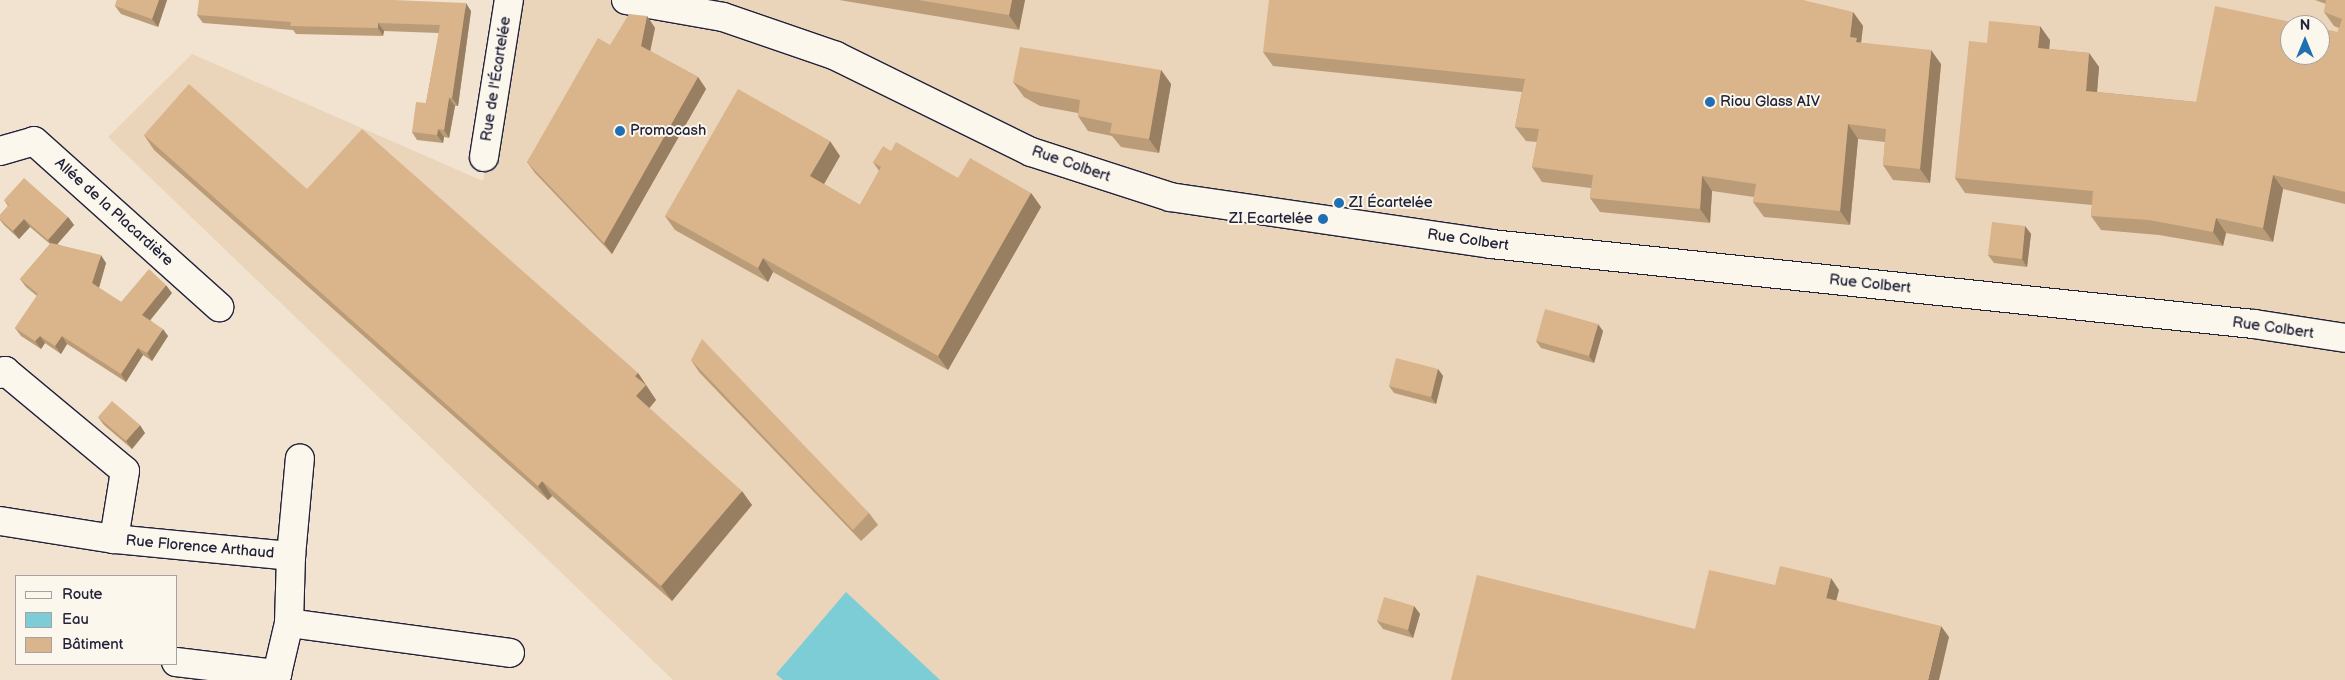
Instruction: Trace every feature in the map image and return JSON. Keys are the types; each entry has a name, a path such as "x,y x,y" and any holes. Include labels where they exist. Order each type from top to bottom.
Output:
{"street":[{"name":"Rue de l'Écartelée","path":"484,158 509,0"},
{"name":"Rue Colbert","path":"626,0 724,17 836,56 1031,152 1170,197 1491,244 2254,324 2345,338"},
{"name":"Allée de la Placardière","path":"0,150 34,141 219,308"},
{"path":"0,374 5,371 125,471 114,539"},
{"path":"291,556 300,458"},
{"name":"Rue Florence Arthaud","path":"0,521 114,539 291,556 289,623 275,677"},
{"path":"289,623 510,653"},
{"path":"178,662 275,677"}],"shaded area":[{"path":"519,0 2345,0 2345,680 673,680 108,137 192,54 483,181"}],"water":[{"path":"846,592 940,680 783,680 776,674"}],"building":[{"path":"117,0 159,0 152,19 115,6"},
{"path":"199,0 393,0 466,3 452,98 449,98 444,130 438,129 437,135 412,132 416,102 426,103 440,25 378,23 378,28 290,26 291,22 197,15"},
{"path":"918,0 1012,0 1009,15"},
{"name":"Riou Glass AIV","path":"1269,0 1803,0 1853,12 1850,37 1857,38 1856,42 1931,50 1920,169 1883,165 1886,129 1848,124 1840,211 1753,202 1756,184 1702,176 1700,209 1590,198 1593,175 1532,167 1539,129 1515,127 1525,79 1263,52"},
{"path":"2326,0 2345,0 2345,192 2273,175 2263,228 2216,218 2213,232 2149,220 2091,216 2093,191 1955,178 1969,41 1987,43 1989,21 2040,26 2038,48 2089,53 2086,91 2196,102 2215,6 2280,20 2280,65 2330,65 2330,30 2338,32 2342,19 2324,12"},
{"name":"Promocash","path":"629,14 647,16 641,46 698,77 604,243 527,162 598,38 610,45"},
{"path":"1020,47 1161,70 1149,139 1110,133 1112,123 1078,116 1080,100 1030,91 1013,82"},
{"path":"189,84 307,189 362,129 638,373 635,376 646,385 636,396 742,491 661,586 542,481 538,486 144,135"},
{"path":"738,89 830,141 810,176 860,205 881,167 873,162 883,146 891,151 896,142 958,178 970,158 1031,193 938,356 763,258 758,268 665,216"},
{"path":"24,178 68,217 48,240 24,219 13,231 0,219 0,215 9,205 4,200"},
{"path":"1992,222 2025,226 2022,259 1988,255"},
{"path":"51,243 101,255 92,283 121,302 149,269 166,285 142,315 163,329 147,353 138,348 121,374 62,336 55,346 40,336 35,341 15,328 38,294 20,279"},
{"path":"1545,309 1598,324 1589,356 1536,341"},
{"path":"702,339 869,513 853,530 691,360"},
{"path":"1396,358 1438,369 1431,397 1389,386"},
{"path":"112,401 140,425 126,441 98,417"},
{"path":"1780,566 1831,578 1826,598 1941,626 1928,680 1451,680 1477,575 1695,629 1709,570 1775,585"},
{"path":"1384,597 1414,606 1408,630 1377,621"}],"place":[{"name":"Riou Glass AIV","path":"1710,102"},
{"name":"Promocash","path":"620,131"},
{"name":"ZI Écartelée","path":"1339,203"},
{"name":"ZI Ecartelée","path":"1323,219"}]}
